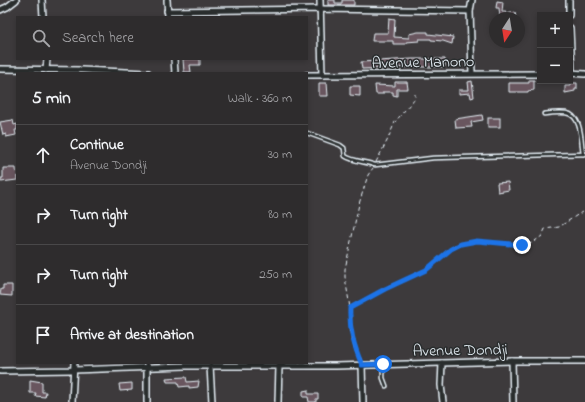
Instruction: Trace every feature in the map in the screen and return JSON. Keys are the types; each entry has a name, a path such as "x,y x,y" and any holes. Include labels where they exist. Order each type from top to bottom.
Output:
{"street":[{"path":"0,10 16,0"},
{"path":"42,0 43,16"},
{"path":"167,0 168,16"},
{"path":"320,0 322,76"},
{"path":"472,0 470,11 472,73"},
{"path":"569,0 569,12"},
{"path":"167,11 320,9 470,11"},
{"path":"46,70 47,60"},
{"path":"174,60 175,72"},
{"path":"0,69 46,70 61,72 95,70 130,72"},
{"name":"Avenue Manono","path":"308,75 472,73 537,74"},
{"path":"573,73 585,74"},
{"path":"512,361 513,402"},
{"name":"Avenue Dondji","path":"0,371 74,370 147,365 279,366 585,361"},
{"path":"442,363 441,380 443,402"},
{"path":"72,402 74,364"},
{"path":"147,365 148,402"},
{"path":"362,365 363,402"},
{"path":"210,366 212,402"},
{"path":"278,402 279,366"}],"lane":[{"path":"308,133 340,145 344,148 345,156 349,159 375,165 433,158 584,154 578,121 574,115 567,113 544,114"},
{"path":"383,364 383,378 386,386"}],"path":[{"path":"362,365 355,349 351,333 350,308 345,269 368,175 375,165 395,122 415,98 415,94"},
{"path":"350,308 385,289 426,270 451,249 461,244 477,241 522,245 532,243 542,236 545,229 559,227 585,210"}],"building":[{"path":"328,0 335,0 335,3 342,3 342,0 354,0 354,5 328,5"},
{"path":"497,1 503,2 502,12 499,12 499,8 496,8"},
{"path":"389,18 395,19 394,37 409,38 409,34 428,32 428,34 453,37 452,44 431,39 419,39 419,41 406,42 406,44 393,44 393,41 372,41 373,33 388,33"},
{"path":"445,59 445,67 362,69 361,62"},
{"path":"183,60 200,60 200,65 190,65 191,72 184,72"},
{"path":"529,80 534,80 534,90 528,92 509,92 509,83 529,83"},
{"path":"472,81 474,97 471,98 470,93 459,94 459,90 469,90 468,82"},
{"path":"395,82 407,82 408,89 397,89 397,96 393,95 393,92 376,94 375,85 395,86"},
{"path":"319,83 327,83 328,96 319,96"},
{"path":"577,83 577,89 575,89 575,91 565,93 565,86 570,86 570,84"},
{"path":"350,86 360,86 360,96 350,95"},
{"path":"482,115 483,120 471,122 472,127 456,128 455,119"},
{"path":"488,118 500,118 500,127 488,127"},
{"path":"13,120 14,125 16,124 16,135 6,137 6,134 3,135 0,122"},
{"path":"3,168 16,168 16,180 1,182 1,178 3,178"},
{"path":"508,182 509,190 498,192 497,183"},
{"path":"3,285 12,285 12,296 0,295"},
{"path":"186,377 187,382 199,381 198,387 179,387 178,382 167,382 166,378"},
{"path":"30,380 42,382 42,392 46,392 45,397 35,396 36,393 30,393"},
{"path":"132,383 132,390 120,391 119,384"},
{"path":"308,390 308,394 318,394 318,399 316,399 316,402 309,402 308,397 303,397 303,391"}],"route":[{"path":"383,364 362,365 355,349 351,333 350,308 385,289 426,270 451,249 461,244 477,241 491,241 522,245"}]}
